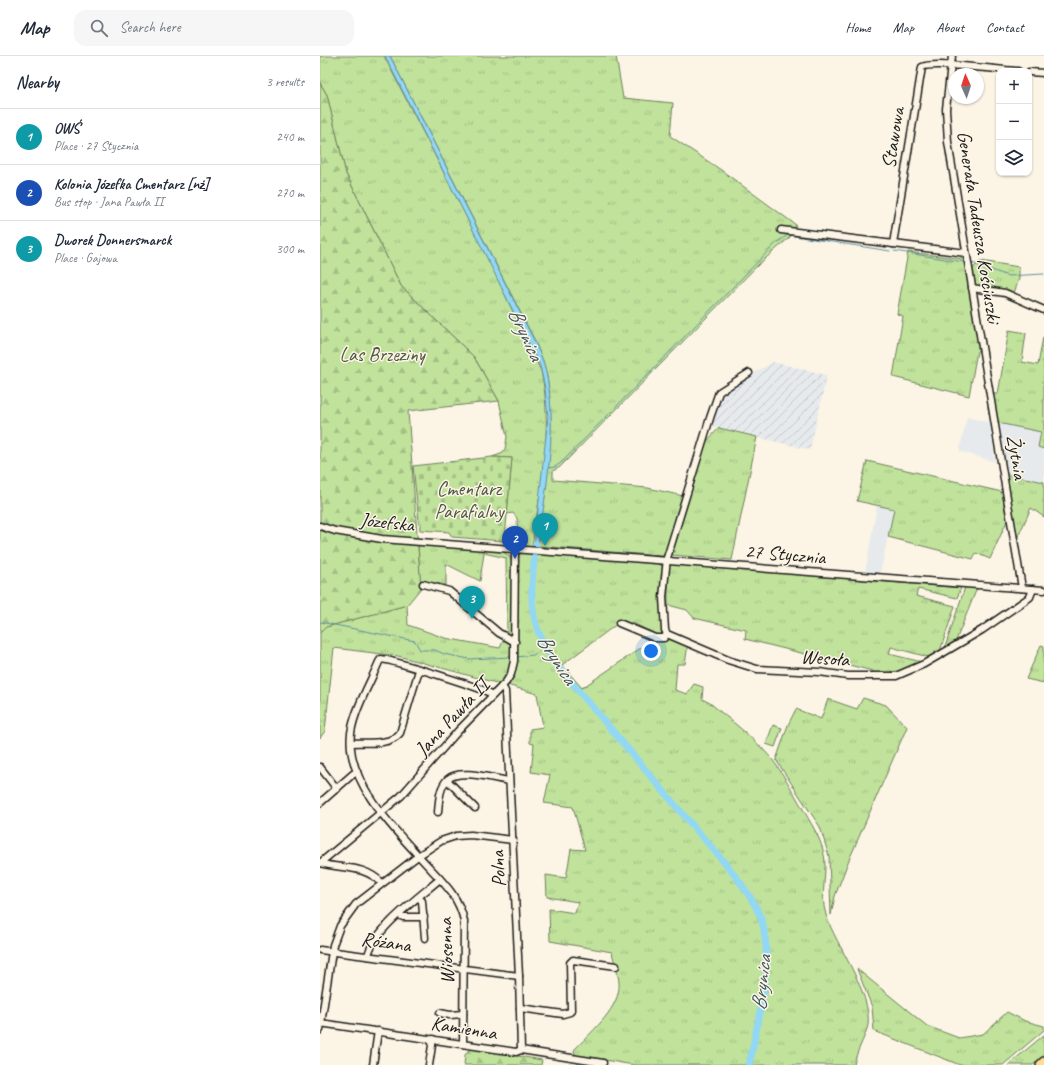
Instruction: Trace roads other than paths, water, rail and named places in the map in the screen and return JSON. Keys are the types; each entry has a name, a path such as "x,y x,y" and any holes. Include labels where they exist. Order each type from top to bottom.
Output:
{"highway":[{"path":"1041,1065 1044,1062"}],"street":[{"name":"Generała Tadeusza Kościuszki","path":"952,56 946,123 966,253 992,402"},
{"name":"Stawowa","path":"893,244 922,67 926,65 951,66"},
{"path":"951,66 996,69"},
{"path":"1032,72 1044,73"},
{"path":"781,230 966,253"},
{"path":"972,288 1005,293 1044,310"},
{"path":"619,623 655,638 664,638 667,634 665,630 664,596 667,561 719,392 749,373"},
{"name":"Żytnia","path":"992,402 1022,588"},
{"name":"Józefska","path":"320,526 382,539 526,550"},
{"name":"Jana Pawła II","path":"320,863 401,796 458,731 510,676 515,653 515,549"},
{"name":"27 Stycznia","path":"526,550 1044,590"},
{"path":"423,584 449,591 499,633 515,642"},
{"name":"Wesoła","path":"667,634 728,660 757,669 819,672 848,676 896,676 924,664 982,630 1030,597 1033,589"},
{"path":"419,670 398,737 390,740 351,743 354,720 379,662 385,660 419,670 489,692 493,695"},
{"name":"Polna","path":"502,686 505,691 513,840 521,1050"},
{"name":"Wiosenna","path":"351,743 358,772 372,800 381,813 418,856 454,895 462,909 464,920 463,1044"},
{"path":"320,767 337,788"},
{"path":"320,803 353,774 358,772"},
{"path":"438,812 441,794 447,780 457,774 509,781"},
{"path":"447,780 476,808"},
{"path":"320,1030 332,951 340,926 351,909 363,897 418,856 441,841 456,836 481,835 513,840"},
{"path":"320,863 364,870 373,874 382,883"},
{"path":"368,956 376,938 385,926 440,879"},
{"path":"419,898 422,901 425,938"},
{"path":"399,915 403,917 424,917"},
{"name":"Różana","path":"320,950 519,976"},
{"path":"520,1008 563,1014 570,1012 570,963 573,960 616,966"},
{"path":"440,1013 450,1015 463,1014"},
{"name":"Kamienna","path":"321,1023 516,1052 521,1050 603,1063"},
{"path":"372,1065 378,1032"},
{"path":"429,1065 433,1039"}],"water":[{"path":"385,56 390,56 542,358 549,390 551,434 550,457 538,546 534,546 548,417 545,388 540,366"}],"waterway":[{"path":"548,468 555,467 562,462 777,242 788,235 890,251"},
{"path":"894,251 964,262"},
{"path":"972,263 1008,276 1044,274"},
{"name":"Brynica","path":"536,544 532,586 534,618 542,640 553,661 730,869 751,898 758,912 763,925 766,943 765,978 760,1013 749,1065"},
{"path":"320,622 415,641 420,650 435,650 444,654 469,659 512,657"},
{"path":"517,657 533,655 546,648"}],"place":[{"name":"OWŚ","path":"545,546"},
{"name":"Kolonia Józefka Cmentarz [nż]","path":"515,559"},
{"name":"Dworek Donnersmarck","path":"472,619"}],"park label":[{"name":"Las Brzeziny","path":"382,354"},
{"name":"Cmentarz Parafialny","path":"469,500"}]}
